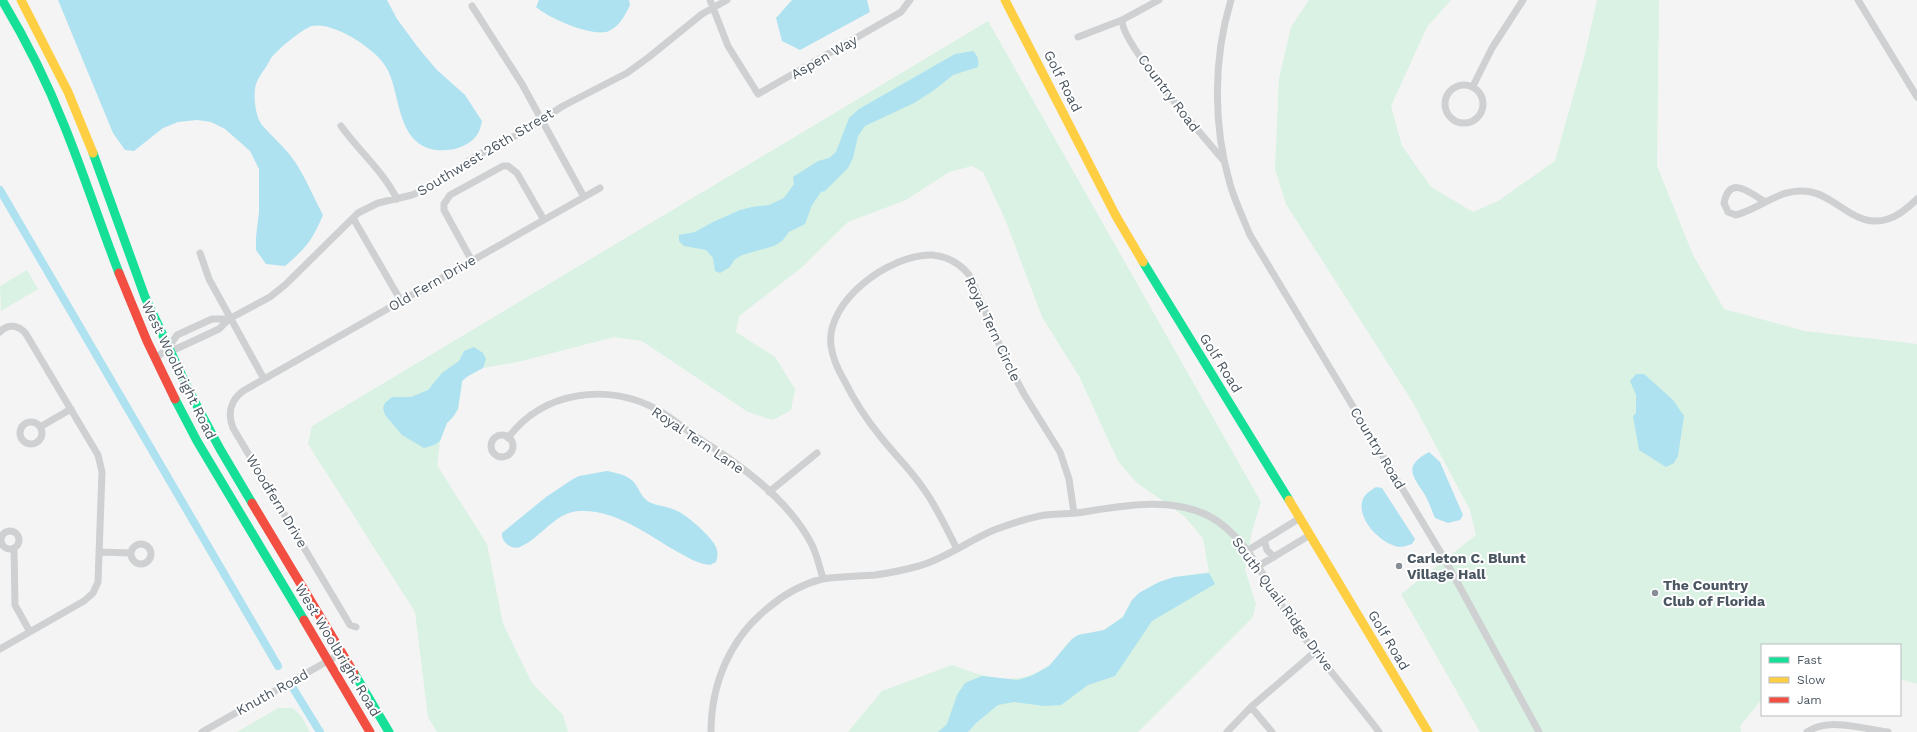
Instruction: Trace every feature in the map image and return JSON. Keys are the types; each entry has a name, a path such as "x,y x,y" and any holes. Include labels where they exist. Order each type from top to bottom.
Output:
{"main road":[{"name":"West Woolbright Road","path":"2,0 24,39 56,106 76,154 120,278 155,358 197,441 370,732"},
{"name":"West Woolbright Road","path":"21,0 50,54 68,92 88,140 139,280 168,348 188,389 213,436 389,732"},
{"name":"Golf Road","path":"1005,0 1116,216 1428,732"}],"street":[{"name":"Southwest 26th Street","path":"168,348 176,349 219,329 229,319 259,304 285,285 353,218 368,207 412,196 430,188 478,155 563,106 627,73 712,3 726,0"},
{"name":"Aspen Way","path":"712,3 728,46 758,94 901,12 910,0"},
{"path":"1078,37 1122,20 1159,0"},
{"name":"Country Road","path":"1231,0 1223,30 1218,79 1219,128 1224,161 1230,186 1250,235 1444,558 1539,732"},
{"path":"1472,86 1492,48 1523,0"},
{"path":"1858,0 1917,97"},
{"path":"472,6 511,65 584,197"},
{"name":"Country Road","path":"1122,20 1122,26 1168,94 1224,161"},
{"path":"1465,84 1472,86 1479,91 1482,97 1484,105 1482,112 1471,122 1463,123 1456,121 1450,117 1446,110 1445,103 1447,96 1451,90 1458,86 1465,84"},
{"path":"341,126 354,144 388,181 397,199"},
{"path":"472,261 444,210 444,204 450,195 503,166 508,166 517,173 544,220"},
{"name":"Old Fern Drive","path":"264,379 600,188"},
{"path":"1764,201 1746,189 1736,188 1727,194 1724,202 1728,212 1736,215 1750,210 1764,201 1786,192 1811,192 1834,202 1863,219 1884,221 1904,212 1917,199"},
{"path":"353,218 401,301"},
{"path":"200,253 209,278 229,319 264,379"},
{"name":"Royal Tern Circle","path":"957,549 936,507 923,487 862,412 838,370 831,346 831,333 835,319 841,308 853,293 875,275 907,260 930,255 942,257 962,267 970,276 1006,360 1024,394 1060,452 1069,479 1074,513"},
{"name":"Southwest 26th Street","path":"155,358 168,348 177,335 212,318 229,319"},
{"path":"0,332 13,326 23,330 98,455 102,466 98,582 93,593 84,601 0,649"},
{"name":"Woodfern Drive","path":"264,379 244,391 235,399 230,410 231,422 350,625 356,627"},
{"name":"Royal Tern Lane","path":"508,438 525,420 540,408 559,399 594,393 614,395 632,399 658,410 738,464 769,492 790,514 809,539 817,556 823,579"},
{"path":"40,427 71,409"},
{"path":"769,492 817,452"},
{"name":"South Quail Ridge Drive","path":"711,732 713,701 727,658 740,637 754,620 781,598 797,589 823,579 899,571 942,558 994,530 1044,515 1074,513 1127,506 1169,505 1195,510 1220,523 1230,531 1247,550 1314,652 1380,732"},
{"path":"1247,550 1300,518"},
{"path":"1257,567 1310,535"},
{"path":"1264,540 1267,550 1274,557"},
{"path":"14,548 15,605 30,632"},
{"path":"99,552 131,553"},
{"path":"1227,732 1251,707 1314,652"},
{"name":"Knuth Road","path":"202,732 342,653"},
{"path":"1251,707 1272,732"},
{"path":"1807,732 1814,728 1848,726 1888,732"}],"green space":[{"name":"The Country Club of Florida","path":"1309,0 1451,0 1427,27 1391,106 1402,146 1431,187 1473,212 1498,201 1555,161 1585,54 1597,0 1659,0 1657,166 1693,255 1724,309 1805,331 1917,344 1917,684 1901,679 1901,644 1761,644 1761,700 1740,726 1741,732 1480,732 1401,594 1476,535 1470,510 1412,401 1286,204 1275,169 1279,79 1291,27"},
{"path":"988,21 1261,502 1252,531 1245,570 1256,604 1253,617 1138,732 848,732 882,691 952,665 976,673 1001,678 1013,679 1037,673 1052,663 1072,639 1079,635 1104,630 1115,623 1124,615 1133,599 1149,587 1168,580 1209,572 1203,538 1185,517 1136,482 1118,461 1079,376 1042,317 1005,219 983,172 972,166 949,172 906,200 848,222 801,268 739,316 736,332 775,357 795,389 791,410 773,420 748,412 642,341 614,337 518,362 483,368 463,379 458,409 447,423 440,441 437,465 487,544 503,624 532,683 563,715 568,732 437,732 428,717 415,612 308,444 312,426"},
{"path":"27,270 38,289 1,311 0,286"},
{"path":"278,708 293,708 301,716 310,732 237,732"}],"water":[{"path":"58,0 387,0 397,19 420,50 437,70 465,95 482,121 480,128 473,140 460,147 438,150 425,147 416,141 409,132 400,111 391,77 381,60 373,52 353,38 331,28 312,26 302,31 282,47 270,60 256,84 255,105 262,125 293,159 323,215 308,244 285,266 266,264 256,250 259,212 259,169 250,151 225,129 211,122 197,120 178,122 163,128 134,151 125,150 113,133"},
{"path":"539,0 629,0 630,5 622,20 613,29 609,31 593,32 571,26 550,16 536,7"},
{"path":"792,0 867,0 870,12 800,50 782,41 776,18"},
{"path":"973,51 978,58 978,67 953,75 933,91 914,103 865,126 858,136 853,158 848,168 825,191 821,192 812,205 805,224 789,232 782,241 774,246 742,255 734,260 730,267 720,273 715,271 713,258 706,250 684,246 679,241 679,235 695,232 740,210 769,205 784,198 794,184 793,177 818,161 829,158 836,152 849,118 859,109 955,54"},
{"path":"474,347 483,353 486,359 483,368 462,381 458,409 447,423 440,441 434,445 424,448 402,435 385,415 383,408 385,403 392,397 411,397 428,390 442,373 459,361 464,351"},
{"path":"1636,374 1644,374 1673,400 1684,416 1678,456 1674,463 1666,467 1639,450 1633,416 1636,413 1636,395 1630,381"},
{"path":"1429,452 1440,462 1463,515 1460,520 1448,523 1435,518 1426,498 1416,482 1412,471 1413,466 1421,457"},
{"path":"607,471 623,475 630,479 649,502 680,512 692,521 714,543 717,553 716,562 710,565 697,562 618,518 592,511 570,512 555,520 535,538 520,547 517,548 510,546 505,542 502,533 546,497 579,476"},
{"path":"1376,487 1382,488 1415,539 1412,544 1400,547 1386,542 1373,531 1368,524 1364,517 1362,502 1366,495"},
{"path":"1209,573 1215,584 1152,621 1115,676 1088,685 1061,705 1044,706 1014,702 998,705 976,723 968,732 938,732 947,724 957,695 965,683 982,676 1018,680 1031,676 1049,666 1072,639 1078,635 1104,630 1123,617 1132,600 1139,593 1159,582 1174,577"}],"waterway":[{"path":"0,190 278,666"},
{"path":"293,688 320,732"}],"traffic: fast":[{"path":"2,0 36,61 51,93 119,273"},
{"path":"93,153 145,297 188,389 220,449 252,503"},
{"path":"1143,262 1289,500"},
{"path":"175,399 197,441 304,620"},
{"path":"354,673 389,732"}],"traffic: slow":[{"path":"21,0 68,92 93,153"},
{"path":"1005,0 1116,216 1143,262"},
{"path":"1289,500 1428,732"}],"traffic: jam":[{"path":"119,273 147,341 175,399"},
{"path":"252,503 354,673"},
{"path":"304,620 370,732"}],"place":[{"name":"Carleton C. Blunt Village Hall","path":"1399,566"},
{"name":"The Country Club of Florida","path":"1655,593"}]}
